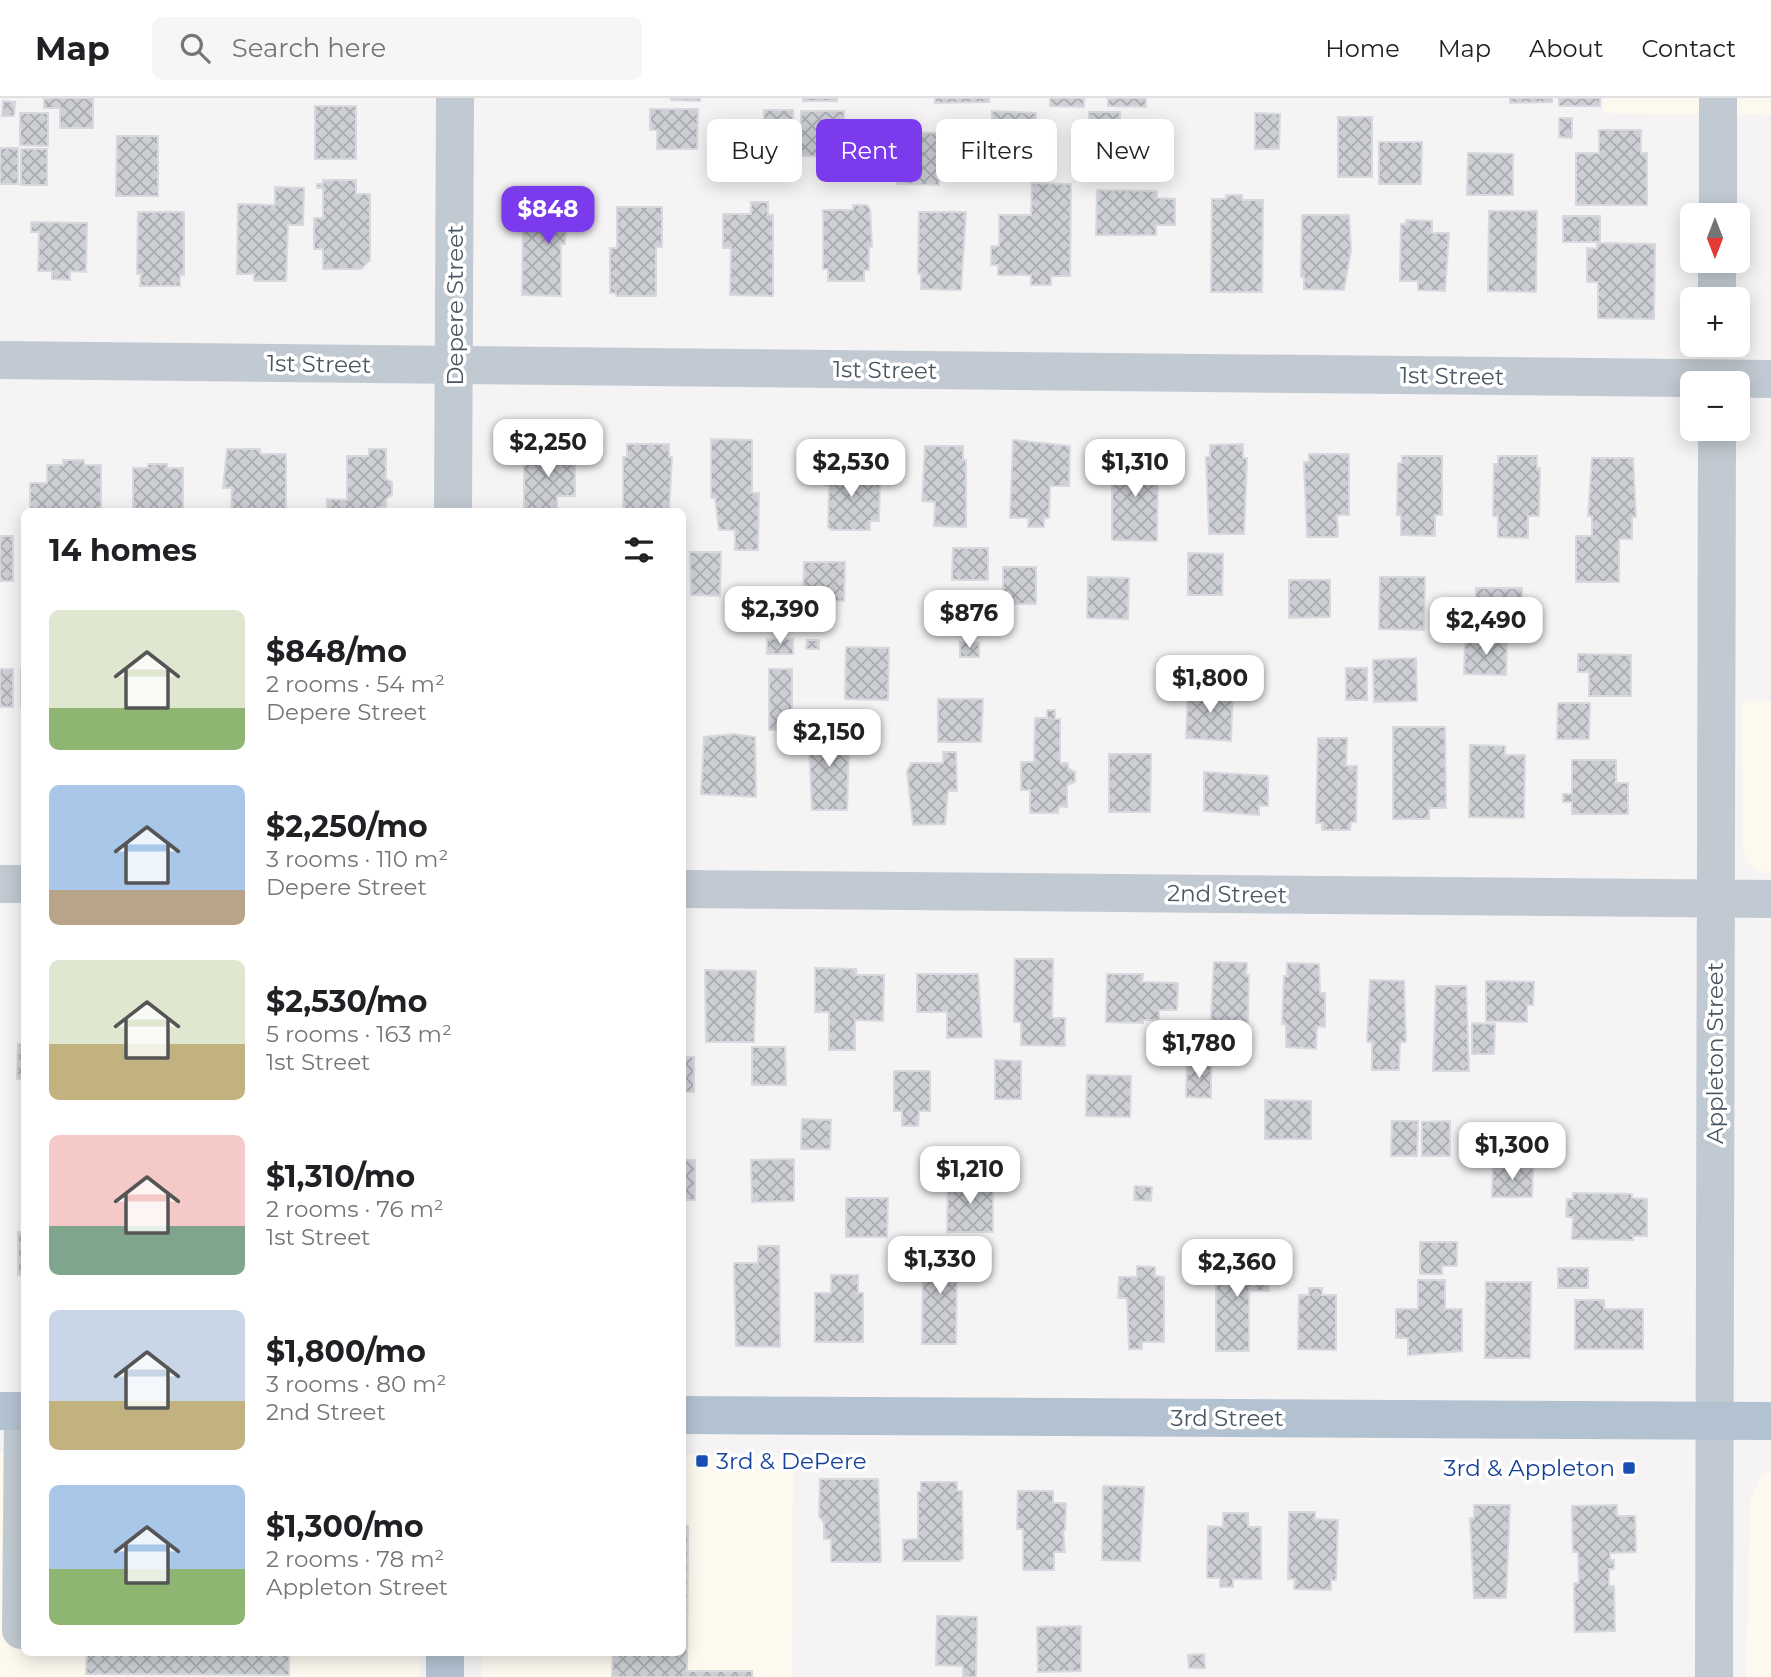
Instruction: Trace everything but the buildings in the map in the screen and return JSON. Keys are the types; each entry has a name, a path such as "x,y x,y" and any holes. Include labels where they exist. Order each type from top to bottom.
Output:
{"main road":[{"name":"3rd Street","path":"686,1415 1771,1421"},
{"path":"446,1656 446,1677"}],"street":[{"name":"Depere Street","path":"453,508 456,365 454,98"},
{"path":"1718,98 1718,203"},
{"name":"1st Street","path":"0,360 456,365 1717,369 1771,379"},
{"name":"Appleton Street","path":"1714,1677 1717,441"},
{"path":"0,884 21,884"},
{"name":"2nd Street","path":"686,889 1771,898"},
{"path":"16,1411 21,1457"}],"shaded area":[{"path":"1603,98 1771,98 1771,115 1603,113"},
{"path":"1742,701 1771,701 1771,873 1763,873 1750,866 1743,852"},
{"path":"0,1453 21,1453 21,1656 420,1656 421,1677 0,1677"},
{"path":"686,1454 793,1457 792,1677 482,1677 482,1656 686,1656"},
{"path":"1771,1469 1771,1677 1746,1677 1750,1500 1761,1477"}],"place":[{"name":"3rd & DePere","path":"702,1461"},
{"name":"3rd & Appleton","path":"1629,1468"}]}
